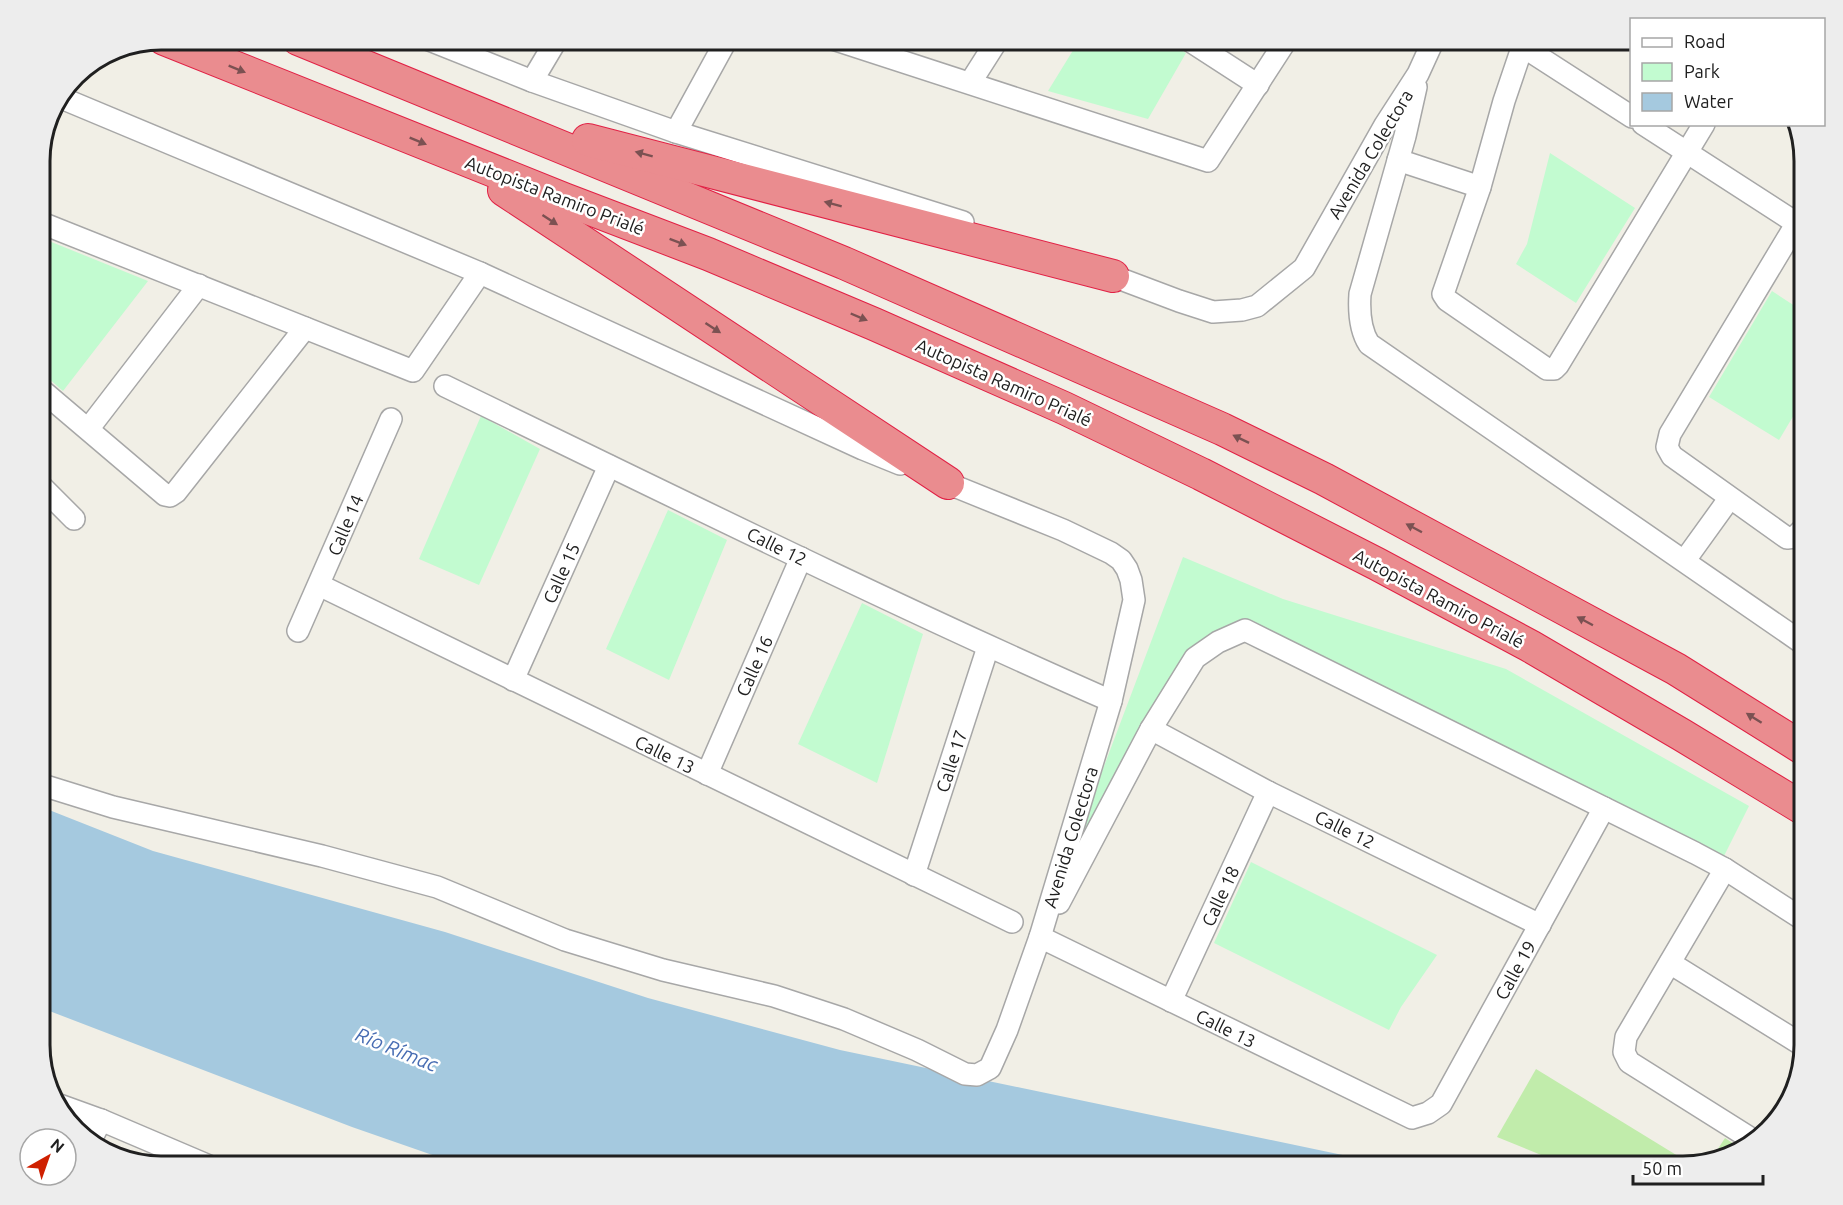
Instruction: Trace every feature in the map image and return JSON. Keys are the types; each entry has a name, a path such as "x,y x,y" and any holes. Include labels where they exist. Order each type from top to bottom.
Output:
{"highway":[{"name":"Autopista Ramiro Prialé","path":"191,50 708,254 864,319 1064,408 1377,564 1530,646 1794,803"},
{"path":"325,50 844,263 1222,429 1324,479 1676,669 1794,743"},
{"path":"473,110 1113,276"},
{"path":"448,153 948,483"}],"street":[{"path":"454,50 532,81 676,132 1001,235 1113,276"},
{"path":"532,81 550,50"},
{"path":"676,132 721,50"},
{"path":"867,50 1208,161 1280,50"},
{"path":"969,83 991,50"},
{"path":"1204,50 1258,85"},
{"name":"Avenida Colectora","path":"1113,276 1199,308 1222,312 1257,306 1304,268 1385,125 1418,74 1429,50"},
{"path":"1522,50 1444,296 1551,370 1558,365 1703,126"},
{"path":"1534,50 1630,116"},
{"path":"1418,74 1398,160 1360,294 1360,315 1369,344 1794,637"},
{"path":"67,100 480,273 863,449 948,483"},
{"path":"1646,126 1686,153 1794,217"},
{"path":"1398,160 1480,187"},
{"path":"50,226 413,371 480,273"},
{"path":"1794,232 1671,434 1667,447 1672,456 1729,499 1787,538 1794,537"},
{"path":"89,428 199,285"},
{"path":"50,397 165,495 170,496 176,492 305,328"},
{"name":"Calle 12","path":"445,386 988,647 1111,701"},
{"name":"Calle 14","path":"298,631 391,419"},
{"name":"Calle 15","path":"513,680 609,466"},
{"name":"Avenida Colectora","path":"50,787 113,807 322,856 437,887 566,940 663,970 774,996 844,1019 917,1050 965,1074 977,1075 990,1068 1007,1030 1040,937 1111,701 1134,600 1131,580 1126,569 1121,560 1111,553 1063,530 948,483"},
{"path":"50,495 74,519"},
{"path":"1685,560 1729,499"},
{"name":"Calle 16","path":"706,774 801,558"},
{"name":"Calle 13","path":"319,585 1012,922"},
{"path":"1040,937 1151,729 1195,658 1218,642 1245,630 1725,869 1794,914"},
{"name":"Calle 17","path":"914,875 988,647"},
{"name":"Calle 12","path":"1151,729 1268,792 1540,925"},
{"name":"Calle 18","path":"1172,1001 1268,792"},
{"name":"Calle 19","path":"1412,1118 1428,1113 1442,1104 1604,808"},
{"path":"1725,869 1626,1037 1624,1052 1629,1062 1746,1136"},
{"name":"Calle 13","path":"1040,937 1412,1118"},
{"path":"1670,963 1794,1040"},
{"path":"70,1109 186,1156"},
{"path":"94,1133 101,1120"}],"green space":[{"path":"1073,50 1181,50 1186,53 1148,119 1048,91"},
{"path":"1550,153 1635,208 1576,303 1516,264 1527,244"},
{"path":"50,241 148,281 63,391 50,380"},
{"path":"1772,291 1794,305 1794,415 1779,440 1709,397"},
{"path":"481,416 540,449 479,585 419,559"},
{"path":"668,510 727,540 669,680 606,649"},
{"path":"1183,557 1283,599 1506,669 1749,806 1723,858 1278,634 1245,623 1216,636 1084,843 1072,851"},
{"path":"862,603 923,634 877,783 798,744"},
{"path":"1251,862 1437,955 1401,1007 1389,1030 1214,943"},
{"path":"1536,1069 1678,1156 1544,1156 1497,1137"},
{"path":"1725,1138 1733,1143 1725,1147 1717,1150"}],"water":[{"name":"Río Rímac","path":"50,810 153,851 445,932 648,998 840,1050 1347,1156 435,1156 352,1127 50,1011"}]}
